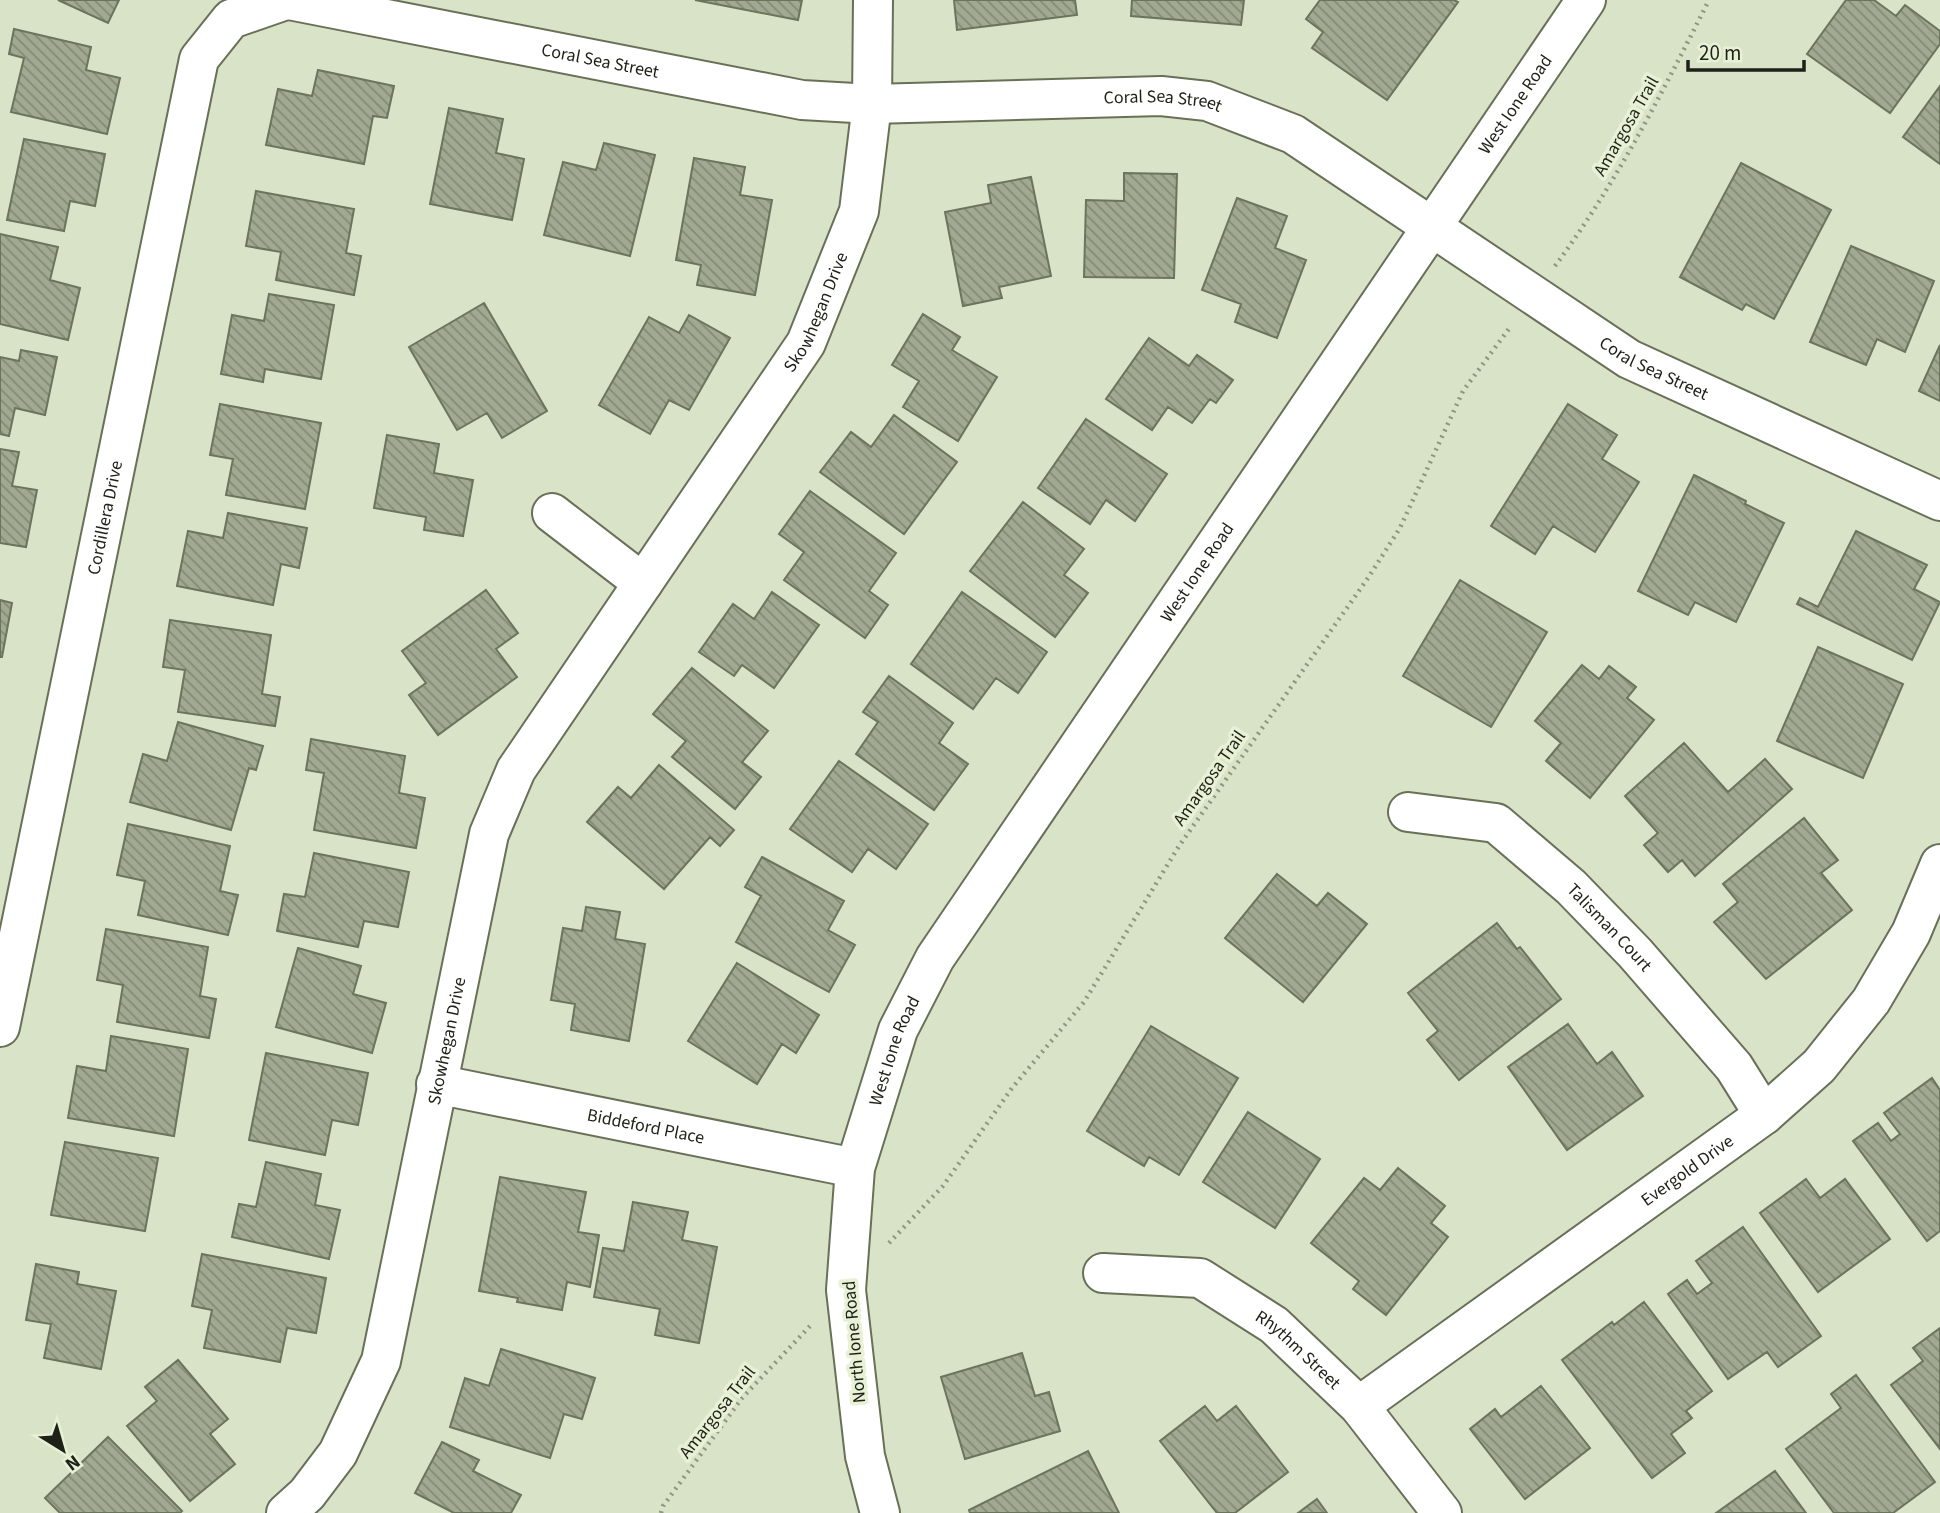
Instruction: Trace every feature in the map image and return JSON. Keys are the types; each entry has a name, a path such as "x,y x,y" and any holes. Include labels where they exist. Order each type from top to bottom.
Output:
{"street":[{"name":"Coral Sea Street","path":"231,19 288,0 802,100 872,104 1161,96 1207,102 1293,134 1629,359 1940,501"},
{"name":"Skowhegan Drive","path":"286,1513 307,1494 338,1453 381,1361 489,834 516,770 806,343 859,211 872,104 873,0"},
{"name":"West Ione Road","path":"855,1168 898,1031 935,958 1586,0"},
{"name":"Cordillera Drive","path":"0,1027 199,59 231,19"},
{"path":"552,513 643,583"},
{"name":"Talisman Court","path":"1408,812 1496,823 1571,887 1635,953 1734,1067 1764,1115"},
{"name":"Evergold Drive","path":"1359,1406 1764,1115 1819,1066 1871,1001 1912,933 1940,864"},
{"name":"Biddeford Place","path":"436,1084 855,1168"},
{"name":"North Ione Road","path":"855,1168 846,1290 865,1456 880,1513"},
{"name":"Rhythm Street","path":"1103,1273 1200,1278 1274,1325 1359,1406 1442,1513"}],"path":[{"name":"Amargosa Trail","path":"1559,261 1613,177 1660,96 1709,0"},
{"name":"Amargosa Trail","path":"901,1230 943,1186 1013,1088 1084,1002 1179,846 1368,578 1400,528 1463,391 1512,324"},
{"name":"Amargosa Trail","path":"661,1513 663,1506 742,1398 803,1333"}],"building":[{"path":"58,0 119,0 108,23"},
{"path":"695,0 802,0 798,20"},
{"path":"954,0 1075,0 1077,15 957,30"},
{"path":"1132,0 1244,0 1241,25 1131,16"},
{"path":"1320,0 1458,2 1387,100 1312,48 1323,32 1306,19"},
{"path":"1846,0 1874,0 1896,16 1905,5 1940,31 1940,44 1890,113 1807,54"},
{"path":"14,29 91,47 86,70 120,78 107,134 11,112 24,58 9,54"},
{"path":"318,70 394,86 387,118 373,116 364,164 266,145 278,89 312,96"},
{"path":"1940,86 1940,164 1903,137"},
{"path":"449,108 503,119 496,153 524,159 512,220 430,204"},
{"path":"24,139 105,154 95,206 70,201 64,231 7,220"},
{"path":"604,143 655,155 630,256 544,235 563,162 596,170"},
{"path":"694,158 745,167 740,195 772,200 755,295 697,285 701,265 676,260"},
{"path":"1741,163 1831,210 1774,319 1746,304 1742,310 1680,277"},
{"path":"1124,173 1177,174 1174,278 1084,277 1086,200 1124,201"},
{"path":"1031,177 1051,276 999,287 1002,298 963,306 945,212 991,203 988,185"},
{"path":"256,191 354,209 346,253 361,256 354,295 276,280 281,252 246,246"},
{"path":"1237,198 1287,216 1275,248 1306,260 1277,338 1235,322 1241,304 1202,290"},
{"path":"0,234 58,247 50,280 80,288 68,340 0,324"},
{"path":"1851,246 1934,281 1905,352 1877,339 1866,365 1810,342"},
{"path":"269,294 334,305 321,379 265,369 263,382 221,374 232,315 264,321"},
{"path":"484,303 547,411 502,438 487,413 457,430 409,347"},
{"path":"923,314 960,337 952,350 997,377 958,441 903,407 919,381 892,365"},
{"path":"689,315 730,338 689,410 669,400 650,434 599,405 649,317 679,333"},
{"path":"1149,338 1189,366 1197,355 1233,380 1216,403 1210,399 1192,423 1168,407 1152,430 1106,399"},
{"path":"1940,345 1940,401 1919,391"},
{"path":"21,350 57,357 45,415 15,408 9,436 0,434 0,357 19,361"},
{"path":"220,404 321,423 305,509 226,495 233,459 210,455"},
{"path":"1568,404 1617,435 1602,459 1639,482 1595,552 1553,526 1535,554 1491,526"},
{"path":"894,415 957,462 904,534 820,472 851,432 871,447"},
{"path":"1086,419 1167,474 1135,521 1106,500 1090,524 1038,488"},
{"path":"387,435 439,444 434,473 473,480 463,536 424,530 426,517 374,508"},
{"path":"0,449 19,452 12,486 37,490 26,547 0,543"},
{"path":"1694,475 1784,523 1736,622 1695,602 1688,615 1638,591"},
{"path":"810,491 896,553 869,591 888,605 865,638 784,580 804,552 779,534"},
{"path":"1023,502 1084,549 1064,575 1088,593 1055,637 970,571"},
{"path":"228,513 307,528 299,568 281,564 273,605 177,586 188,531 223,538"},
{"path":"1856,531 1927,565 1914,589 1940,602 1912,660 1797,604 1800,598 1818,607"},
{"path":"1460,580 1547,632 1491,727 1403,676"},
{"path":"486,590 518,633 496,649 517,677 438,735 409,695 426,683 402,651"},
{"path":"772,592 819,625 774,688 742,665 734,676 699,652 733,604 754,619"},
{"path":"962,592 1047,652 1018,693 996,678 973,709 911,664"},
{"path":"0,600 12,603 2,657 0,657"},
{"path":"170,620 271,635 262,694 280,697 275,726 178,712 185,670 163,667"},
{"path":"1818,647 1903,684 1863,778 1777,741"},
{"path":"1582,665 1599,679 1609,666 1636,687 1627,698 1654,720 1590,798 1546,761 1561,743 1535,721"},
{"path":"692,668 768,731 742,762 761,777 735,809 672,757 686,741 653,714"},
{"path":"889,676 953,723 939,743 968,764 934,810 856,754 878,722 863,712"},
{"path":"178,722 263,746 256,770 249,768 231,830 130,802 143,754 167,761"},
{"path":"311,739 405,756 399,793 425,798 416,848 314,830 324,773 306,770"},
{"path":"1684,743 1728,792 1765,759 1792,789 1695,876 1682,860 1668,872 1644,845 1658,833 1625,796"},
{"path":"839,761 928,824 896,869 868,849 852,872 790,829"},
{"path":"659,765 734,830 720,846 710,837 664,889 587,822 618,787 631,798"},
{"path":"1804,818 1838,860 1821,873 1852,910 1766,979 1714,922 1738,902 1723,884"},
{"path":"128,824 230,846 220,891 238,895 228,935 138,915 145,881 117,875"},
{"path":"314,853 409,872 398,927 364,921 358,947 277,931 284,894 305,897"},
{"path":"762,857 844,901 828,930 855,945 829,992 736,942 761,896 745,887"},
{"path":"1277,874 1317,906 1328,893 1367,924 1303,1002 1225,938"},
{"path":"586,907 620,912 615,939 645,944 629,1041 571,1030 575,1004 551,1000 563,928 582,931"},
{"path":"1497,923 1517,949 1520,947 1561,999 1459,1080 1427,1040 1438,1031 1408,993"},
{"path":"106,929 208,947 200,996 216,999 209,1038 117,1022 123,985 97,980"},
{"path":"298,948 361,966 353,994 386,1003 372,1053 276,1027"},
{"path":"737,963 819,1015 796,1053 782,1044 757,1084 688,1041"},
{"path":"1568,1024 1597,1064 1612,1052 1643,1096 1567,1150 1508,1067"},
{"path":"1151,1026 1238,1078 1179,1175 1149,1157 1144,1166 1087,1131"},
{"path":"111,1036 188,1049 174,1136 68,1118 77,1066 106,1071"},
{"path":"266,1053 368,1073 358,1125 332,1120 325,1155 249,1140"},
{"path":"1932,1078 1940,1090 1940,1231 1927,1241 1853,1141 1878,1123 1891,1141 1900,1134 1884,1113"},
{"path":"1248,1112 1320,1159 1275,1228 1203,1182"},
{"path":"65,1142 158,1158 145,1231 51,1215"},
{"path":"266,1162 321,1174 315,1205 340,1210 329,1259 232,1237 239,1204 256,1207"},
{"path":"1398,1168 1445,1206 1431,1223 1448,1237 1386,1315 1353,1289 1359,1281 1311,1243 1364,1178 1380,1190"},
{"path":"500,1177 586,1192 578,1232 599,1235 590,1287 567,1282 562,1310 517,1302 518,1298 479,1291"},
{"path":"1806,1179 1820,1198 1845,1179 1890,1239 1818,1292 1760,1213"},
{"path":"633,1202 688,1212 682,1240 717,1247 699,1343 655,1335 660,1309 594,1297 603,1248 624,1251"},
{"path":"1743,1227 1821,1336 1778,1367 1767,1352 1728,1379 1668,1294 1687,1280 1697,1294 1712,1283 1696,1261"},
{"path":"202,1254 326,1278 316,1333 287,1328 280,1362 204,1348 212,1310 192,1306"},
{"path":"36,1264 79,1272 77,1284 116,1291 101,1369 44,1358 51,1324 26,1320"},
{"path":"1644,1302 1712,1391 1686,1411 1692,1418 1671,1434 1685,1453 1652,1478 1562,1360 1612,1322 1614,1325"},
{"path":"1940,1328 1940,1449 1891,1385 1923,1361 1913,1348"},
{"path":"501,1349 595,1378 582,1419 564,1414 550,1458 450,1427 465,1378 489,1386"},
{"path":"1022,1353 1035,1396 1049,1392 1060,1431 965,1459 941,1377"},
{"path":"178,1360 228,1419 210,1434 235,1464 190,1501 127,1426 157,1401 145,1387"},
{"path":"1856,1375 1935,1482 1893,1513 1834,1513 1786,1449 1841,1408 1831,1394"},
{"path":"1541,1386 1590,1448 1525,1499 1470,1429 1495,1409 1501,1417"},
{"path":"1205,1406 1217,1421 1236,1406 1288,1472 1235,1513 1217,1513 1160,1441"},
{"path":"108,1437 182,1511 180,1513 60,1513 45,1498"},
{"path":"442,1442 479,1460 473,1471 521,1495 511,1513 454,1513 415,1493"},
{"path":"1088,1451 1119,1513 970,1513 969,1510"},
{"path":"1775,1471 1806,1513 1716,1513"},
{"path":"1317,1499 1327,1513 1298,1513"}]}
